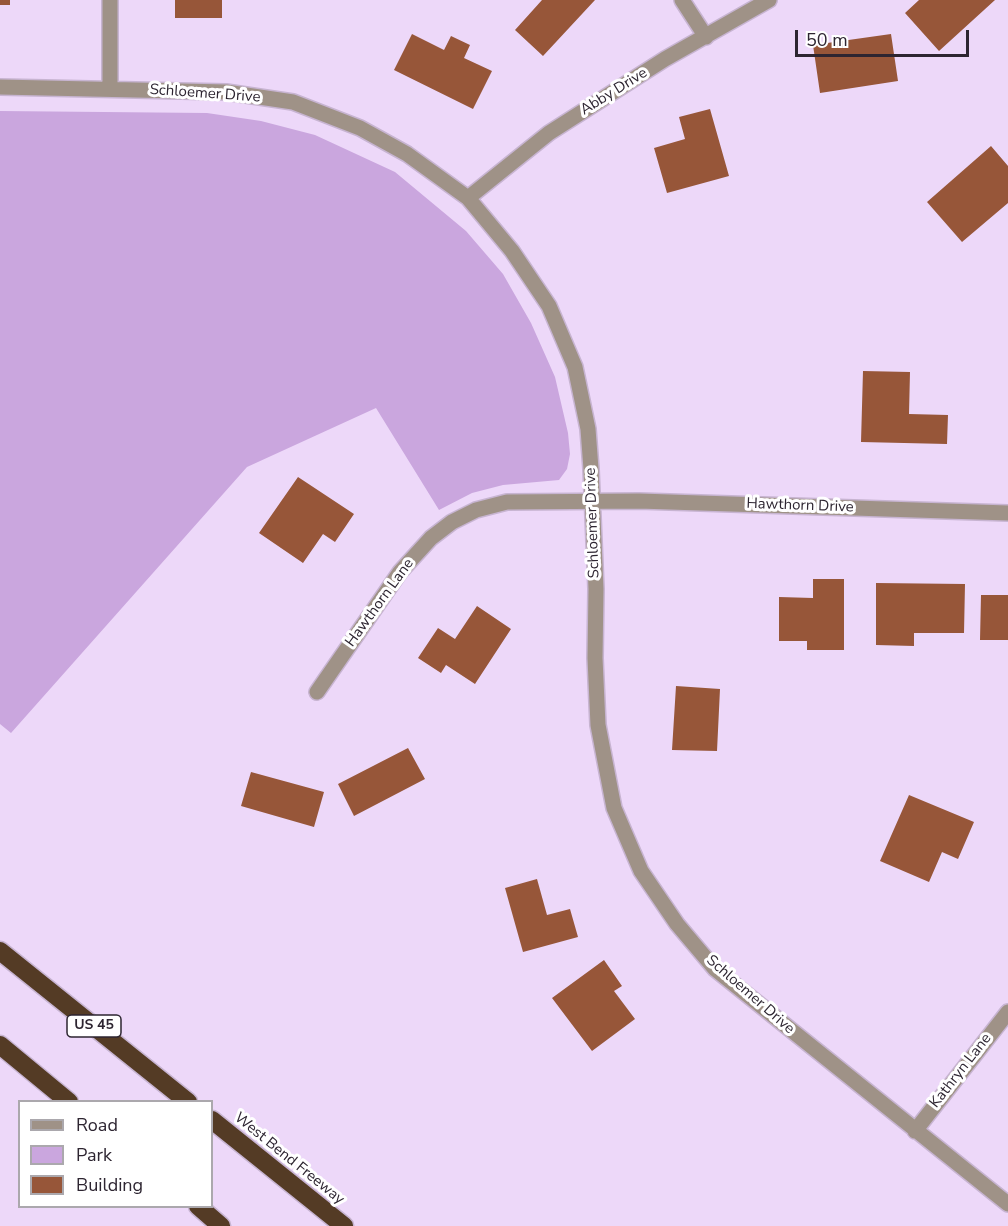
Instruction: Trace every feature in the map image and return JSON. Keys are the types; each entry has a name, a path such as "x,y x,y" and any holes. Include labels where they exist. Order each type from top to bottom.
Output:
{"highway":[{"name":"US 45","path":"0,951 187,1100"},
{"path":"0,1045 68,1100"},
{"name":"West Bend Freeway","path":"213,1121 344,1226"},
{"path":"200,1208 221,1226"}],"street":[{"path":"110,0 110,89"},
{"path":"682,0 706,37"},
{"name":"Abby Drive","path":"468,198 549,133 665,60 769,0"},
{"name":"Schloemer Drive","path":"0,87 226,92 293,102 360,128 407,154 468,198 512,250 549,306 575,367 588,429 596,589 595,658 598,725 614,808 641,871 677,924 715,969 1008,1204"},
{"name":"Hawthorn Drive","path":"592,500 1008,513"},
{"name":"Hawthorn Lane","path":"317,692 400,572 431,538 452,522 476,510 507,502 592,500"},
{"name":"Kathryn Lane","path":"915,1131 1008,1012"}],"green space":[{"path":"0,111 207,113 261,121 315,135 395,172 466,231 503,274 531,323 555,377 568,433 570,454 567,469 559,480 503,485 472,493 439,510 376,408 247,467 11,733 0,724"}],"building":[{"path":"0,0 10,0 10,5 0,5"},
{"path":"175,0 222,0 222,18 175,18"},
{"path":"542,0 595,0 543,56 515,30"},
{"path":"919,0 995,0 939,51 905,13"},
{"path":"412,34 444,50 451,36 470,45 464,58 492,71 473,109 394,70"},
{"path":"891,34 898,81 820,93 813,45"},
{"path":"710,109 729,176 667,193 654,148 685,139 679,117"},
{"path":"991,146 1008,166 1008,203 962,242 927,202"},
{"path":"863,371 910,372 909,414 948,415 947,444 861,442"},
{"path":"298,477 354,514 335,542 323,534 303,563 259,533"},
{"path":"813,579 844,579 844,650 807,650 807,641 779,641 779,597 813,598"},
{"path":"876,583 965,584 964,633 914,633 914,646 876,645"},
{"path":"981,595 1008,595 1008,640 980,640"},
{"path":"477,606 511,629 475,684 446,665 441,673 418,658 438,628 455,639"},
{"path":"676,686 720,689 717,751 672,750"},
{"path":"408,748 425,779 354,816 338,784"},
{"path":"251,772 324,792 314,827 241,806"},
{"path":"909,795 974,822 958,859 942,852 929,882 880,861"},
{"path":"537,879 547,915 570,909 578,937 523,952 505,888"},
{"path":"604,960 622,986 614,991 635,1019 592,1051 552,998"}]}
